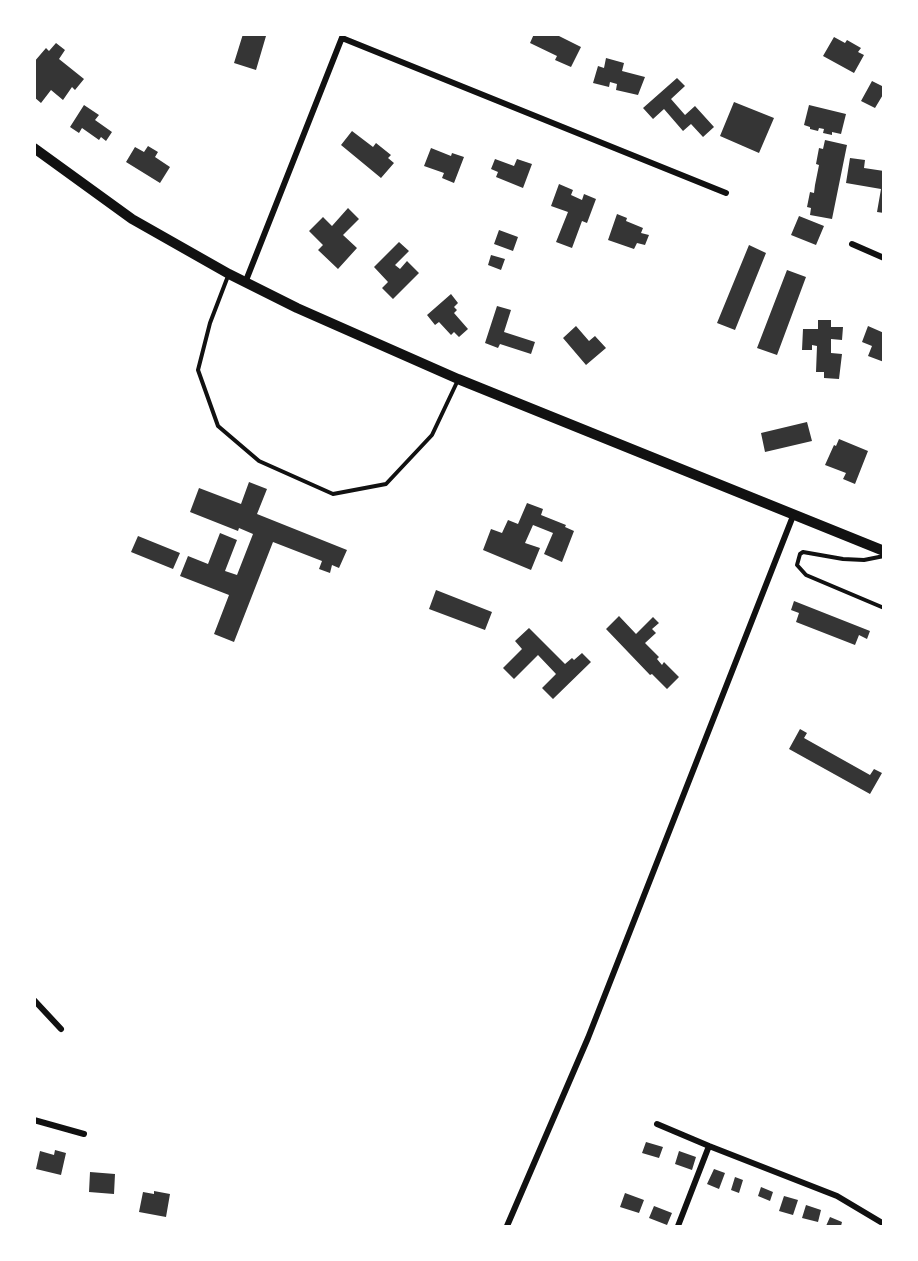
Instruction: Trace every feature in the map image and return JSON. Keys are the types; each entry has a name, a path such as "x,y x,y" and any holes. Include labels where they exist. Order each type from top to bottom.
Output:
{"main road":[{"path":"34,148 132,219 245,283 297,308 458,379 884,551"}],"street":[{"path":"245,283 343,36 726,193"},
{"path":"852,244 884,258"},
{"path":"507,1227 588,1038 793,516"},
{"path":"34,1000 61,1029"},
{"path":"34,1120 84,1134"},
{"path":"657,1124 837,1196 884,1224"},
{"path":"678,1227 709,1146"}],"lane":[{"path":"229,274 210,323 198,370 218,426 259,461 333,494 386,484 432,435 458,379"},
{"path":"884,556 864,560 843,559 803,552 800,554 797,566 806,575 884,608"}],"building":[{"path":"243,34 266,36 256,70 234,63"},
{"path":"534,34 555,34 581,47 571,67 555,60 557,56 530,43"},
{"path":"834,37 845,43 847,40 861,48 858,52 864,55 854,73 823,56"},
{"path":"56,43 65,50 59,59 84,79 75,90 72,87 63,100 51,90 41,103 34,97 34,62 46,48 49,51"},
{"path":"606,58 624,63 622,71 645,77 638,95 616,90 617,84 610,82 609,87 593,83 598,66 604,68"},
{"path":"677,78 685,86 671,99 685,115 695,106 714,127 703,137 691,124 683,131 664,109 653,119 643,108"},
{"path":"872,81 884,87 884,93 875,108 861,101"},
{"path":"734,102 774,118 759,153 720,136"},
{"path":"84,105 99,115 95,120 112,132 106,141 101,137 99,140 82,128 79,133 70,127"},
{"path":"809,105 846,114 841,134 823,133 824,129 819,128 818,131 804,125"},
{"path":"352,131 373,147 376,143 391,155 388,158 394,163 381,178 341,145"},
{"path":"825,140 847,145 832,219 810,215 811,208 807,207 810,192 814,193 819,165 816,164 819,148 823,149"},
{"path":"148,146 158,152 155,157 170,167 160,183 126,162 135,147 144,152"},
{"path":"431,148 451,156 452,153 464,157 454,183 442,178 444,173 424,166"},
{"path":"850,158 865,160 864,168 884,171 884,213 877,212 881,189 846,183"},
{"path":"495,159 514,166 517,159 532,164 523,188 496,177 498,172 491,169"},
{"path":"559,184 573,190 571,195 582,200 584,194 596,199 587,223 582,221 572,248 556,242 568,212 551,206"},
{"path":"348,208 359,219 343,235 357,248 338,269 318,250 323,245 309,231 323,217 332,226"},
{"path":"617,214 627,218 626,221 643,228 641,233 649,235 645,245 637,243 634,249 608,240"},
{"path":"799,216 824,226 816,245 791,235"},
{"path":"499,230 518,237 513,251 494,244"},
{"path":"399,242 409,251 395,265 400,269 407,261 419,273 393,299 382,288 388,282 374,267"},
{"path":"749,245 766,253 735,330 717,323"},
{"path":"491,255 505,259 501,270 488,265"},
{"path":"787,270 806,277 777,355 757,348"},
{"path":"451,294 458,303 454,307 457,310 454,313 468,329 459,337 454,332 451,335 439,322 435,325 427,315"},
{"path":"497,306 511,310 504,332 535,342 531,354 500,344 498,348 485,343"},
{"path":"818,320 831,320 831,327 843,327 842,340 831,339 831,353 842,354 839,379 824,378 824,372 816,372 817,346 812,345 812,350 802,350 803,329 818,329"},
{"path":"576,326 589,341 595,336 606,348 586,365 563,338"},
{"path":"868,326 884,333 884,362 868,356 872,346 862,342"},
{"path":"807,422 812,441 765,452 761,433"},
{"path":"839,439 868,451 855,484 843,479 846,473 825,465"},
{"path":"249,482 267,489 257,514 347,550 339,568 332,565 330,573 319,569 322,561 273,542 234,642 214,634 229,595 180,576 188,556 208,564 220,533 237,540 225,571 237,575 253,534 239,528 238,531 190,512 199,488 241,504"},
{"path":"527,503 543,509 541,515 566,525 565,527 574,531 562,562 544,554 553,533 533,525 525,543 540,548 531,570 483,550 491,529 502,533 508,520 518,524"},
{"path":"138,536 180,553 173,569 131,552"},
{"path":"436,590 492,612 485,630 429,609"},
{"path":"794,601 870,631 867,639 859,635 855,645 796,622 799,613 791,610"},
{"path":"619,616 636,634 653,617 659,623 652,629 656,633 645,643 659,657 657,659 662,665 664,662 679,677 667,689 652,674 650,675 606,629"},
{"path":"529,628 565,664 582,653 591,662 553,699 542,688 556,674 538,655 514,679 503,668 522,649 515,641"},
{"path":"800,729 807,733 804,738 870,775 874,769 882,773 870,794 789,749"},
{"path":"646,1142 663,1147 659,1158 642,1153"},
{"path":"55,1150 66,1153 61,1175 36,1169 40,1151 54,1155"},
{"path":"679,1151 696,1157 692,1170 675,1164"},
{"path":"714,1169 725,1173 719,1189 707,1184"},
{"path":"90,1172 115,1174 114,1194 89,1192"},
{"path":"735,1177 743,1180 739,1193 731,1190"},
{"path":"761,1187 773,1192 770,1201 758,1196"},
{"path":"154,1191 170,1194 166,1217 139,1212 143,1192 154,1194"},
{"path":"625,1193 644,1200 639,1213 620,1207"},
{"path":"784,1196 798,1200 793,1215 779,1211"},
{"path":"806,1205 821,1210 818,1222 802,1218"},
{"path":"654,1206 672,1213 667,1225 649,1218"},
{"path":"830,1217 842,1222 841,1226 826,1226"}]}
